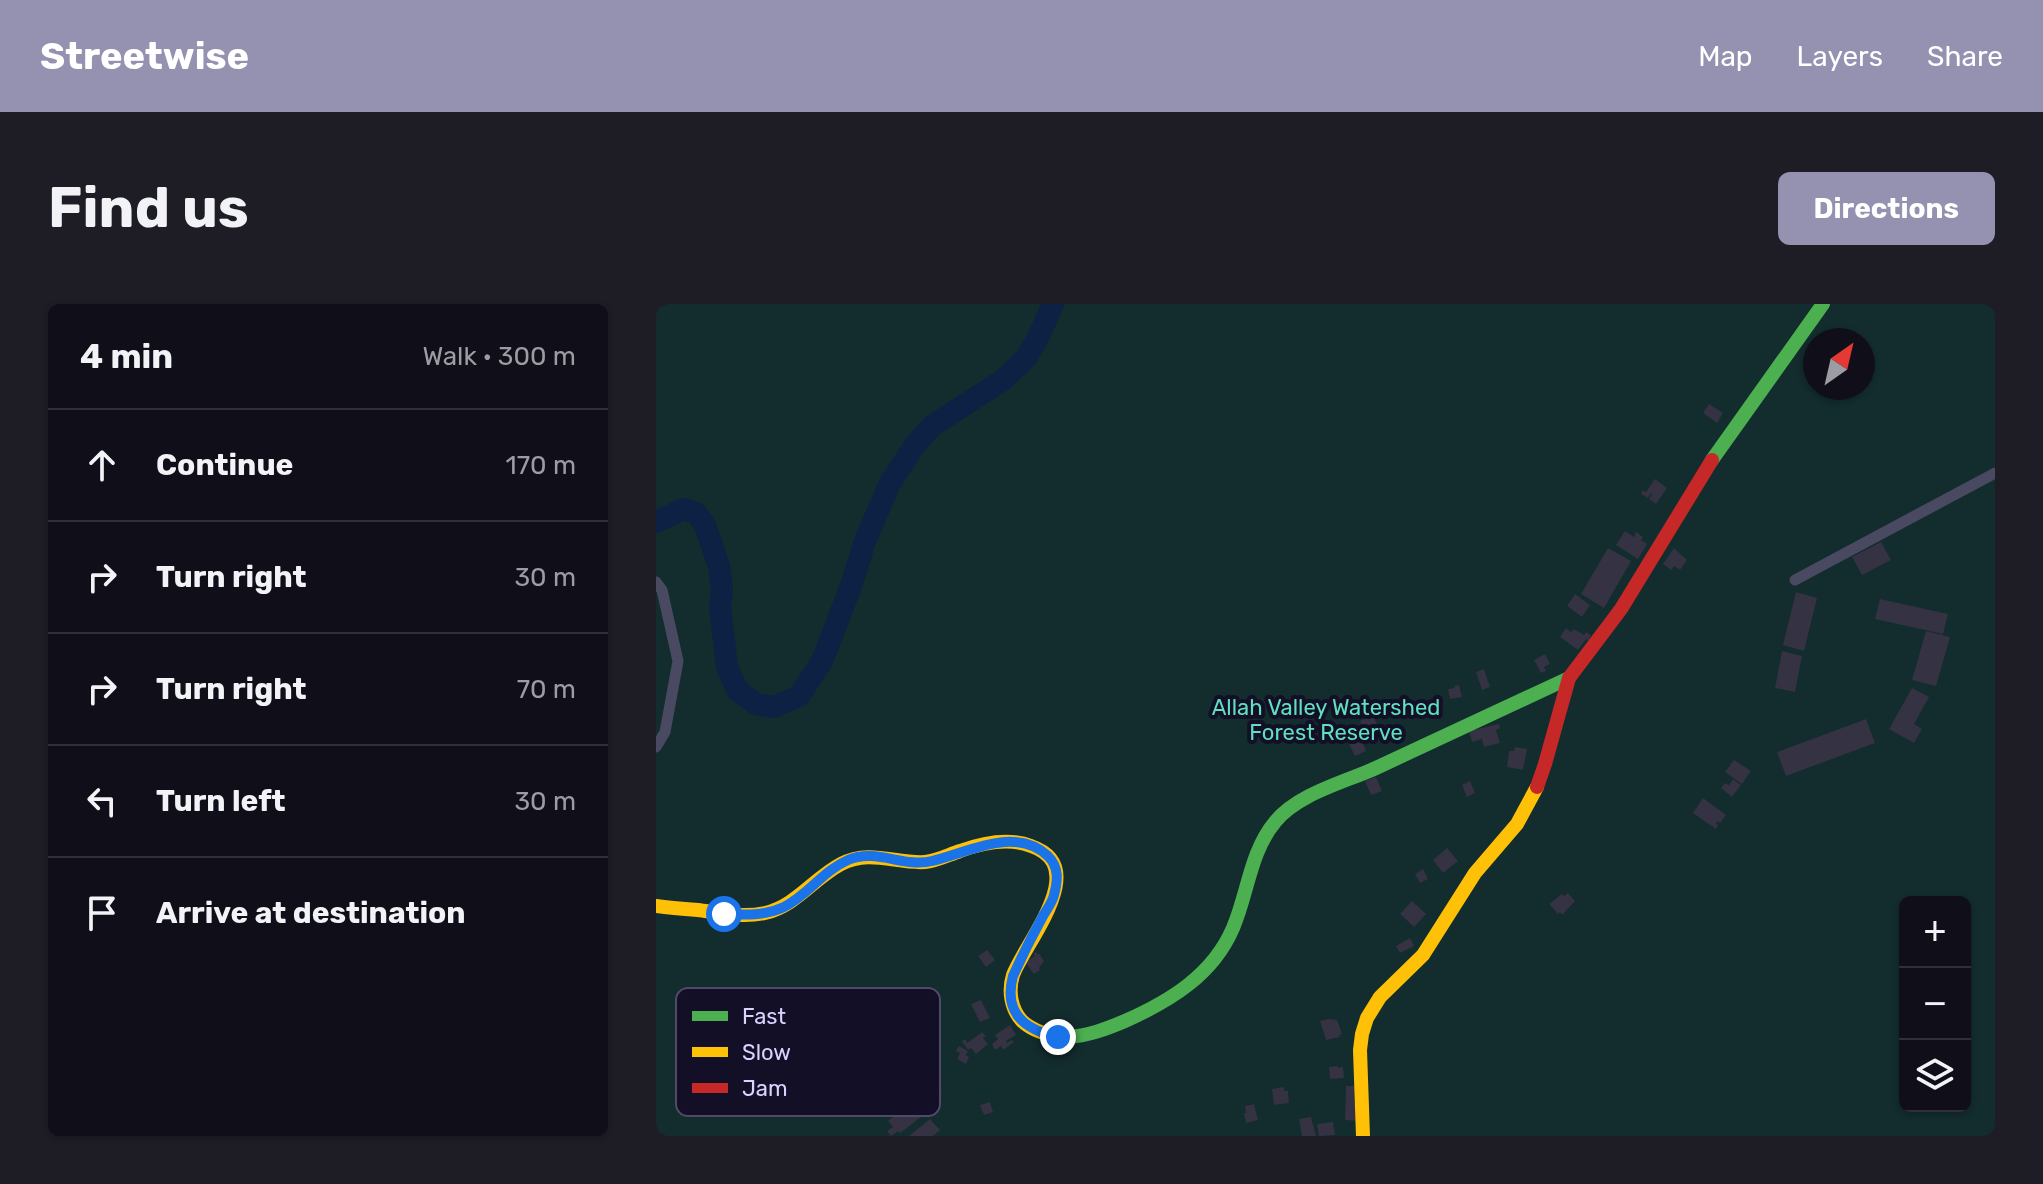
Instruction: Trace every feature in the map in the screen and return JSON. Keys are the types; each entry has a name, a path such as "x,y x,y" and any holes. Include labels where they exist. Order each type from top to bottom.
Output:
{"street":[{"path":"1363,1136 1360,1056 1367,1016 1382,994 1423,955 1475,873 1517,824 1538,784 1569,678 1621,609 1711,462 1823,304"},
{"path":"1795,580 1995,473"},
{"path":"656,582 662,590 678,661 665,732 656,747"},
{"path":"656,906 724,914 761,914 785,906 833,869 863,856 927,862 991,843 1031,845 1053,861 1057,880 1053,898 1013,976 1009,990 1011,1005 1018,1018 1044,1034 1075,1038 1111,1027 1175,997 1205,971 1232,930 1264,841 1286,811 1309,797 1569,678"}],"green space":[{"name":"Allah Valley Watershed Forest Reserve","path":"656,304 1995,304 1995,1136 656,1136"}],"building":[{"path":"1709,404 1723,413 1717,423 1703,413"},
{"path":"1655,479 1667,488 1656,504 1649,499 1651,493 1648,498 1641,494"},
{"path":"1625,531 1634,537 1636,532 1647,544 1638,559 1616,545"},
{"path":"1881,542 1891,560 1862,575 1852,557"},
{"path":"1608,548 1631,561 1604,608 1581,594"},
{"path":"1674,548 1687,560 1680,570 1674,566 1671,570 1663,564"},
{"path":"1796,592 1817,598 1804,651 1783,645"},
{"path":"1575,594 1590,605 1582,617 1567,606"},
{"path":"1880,599 1948,614 1943,634 1875,619"},
{"path":"1566,628 1571,632 1574,629 1591,635 1578,650 1560,637"},
{"path":"1926,631 1950,637 1936,686 1912,680"},
{"path":"1782,651 1802,656 1795,692 1775,688"},
{"path":"1545,654 1550,664 1541,673 1534,660"},
{"path":"1484,669 1490,687 1482,690 1476,672"},
{"path":"1459,685 1462,697 1450,699 1448,689"},
{"path":"1912,688 1929,697 1914,724 1922,729 1914,743 1889,729"},
{"path":"1373,715 1377,725 1365,731 1360,721"},
{"path":"1866,719 1875,743 1786,776 1777,752"},
{"path":"1499,724 1500,728 1496,730 1500,743 1484,747 1482,739 1472,742 1469,731"},
{"path":"1361,738 1366,751 1355,756 1349,744"},
{"path":"1515,747 1527,749 1523,770 1507,767 1509,751 1514,751"},
{"path":"1734,760 1751,771 1742,784 1725,772"},
{"path":"1376,777 1382,791 1371,795 1365,781"},
{"path":"1733,779 1741,785 1732,797 1721,788"},
{"path":"1470,781 1475,793 1467,797 1462,785"},
{"path":"1703,798 1726,815 1720,823 1716,823 1716,829 1693,813"},
{"path":"1447,848 1458,861 1443,873 1433,860"},
{"path":"1423,869 1428,879 1420,883 1415,874"},
{"path":"1568,893 1575,901 1562,915 1560,912 1558,914 1549,904"},
{"path":"1412,901 1426,914 1414,927 1400,914"},
{"path":"1410,938 1414,946 1400,953 1396,946"},
{"path":"987,950 995,960 986,967 978,956"},
{"path":"1036,952 1044,961 1034,974 1025,962"},
{"path":"981,1000 990,1018 980,1022 971,1004"},
{"path":"1337,1020 1342,1034 1326,1040 1320,1021"},
{"path":"1010,1025 1016,1035 1006,1041 1014,1042 1003,1050 1001,1046 995,1050 992,1044 998,1039 995,1035"},
{"path":"982,1032 988,1044 976,1054 971,1048 968,1050 962,1041 965,1039 967,1043"},
{"path":"959,1046 968,1051 966,1064 957,1059"},
{"path":"1329,1067 1343,1067 1344,1078 1330,1079"},
{"path":"1346,1086 1355,1086 1354,1103 1360,1103 1360,1121 1345,1120"},
{"path":"1284,1087 1284,1091 1288,1091 1289,1103 1274,1105 1272,1089"},
{"path":"990,1102 993,1112 984,1115 980,1105"},
{"path":"1254,1104 1258,1120 1246,1123 1245,1106"},
{"path":"894,1116 922,1116 891,1136 887,1131 893,1127 888,1121"},
{"path":"1311,1117 1316,1136 1302,1136 1299,1119"},
{"path":"930,1119 940,1130 933,1136 909,1136"},
{"path":"1333,1122 1335,1135 1319,1136 1317,1124"}],"waterway":[{"path":"656,522 684,509 696,513 705,525 719,566 727,667 738,691 756,704 774,707 799,696 822,661 865,541 890,483 915,445 932,426 1003,380 1026,358 1053,304"}],"traffic: fast":[{"path":"1712,460 1823,304"},
{"path":"1067,1037 1097,1032 1142,1013 1174,995 1202,973 1214,960 1233,928 1260,846 1284,812 1322,790 1569,678"}],"traffic: slow":[{"path":"1363,1136 1360,1050 1367,1018 1380,997 1423,955 1475,873 1517,824 1537,787"},
{"path":"656,906 732,914 765,913 796,898 831,870 852,860 873,857 925,862 995,842 1022,843 1048,856 1056,870 1056,887 1050,906 1013,975 1012,1000 1015,1011 1027,1025 1043,1033 1067,1037"}],"traffic: jam":[{"path":"1537,787 1569,678 1621,609 1712,460"}],"route":[{"path":"724,914 752,915 785,906 833,869 863,856 927,862 991,843 1031,845 1053,861 1057,880 1053,898 1013,976 1009,990 1011,1005 1018,1018 1031,1027 1058,1037"}]}
